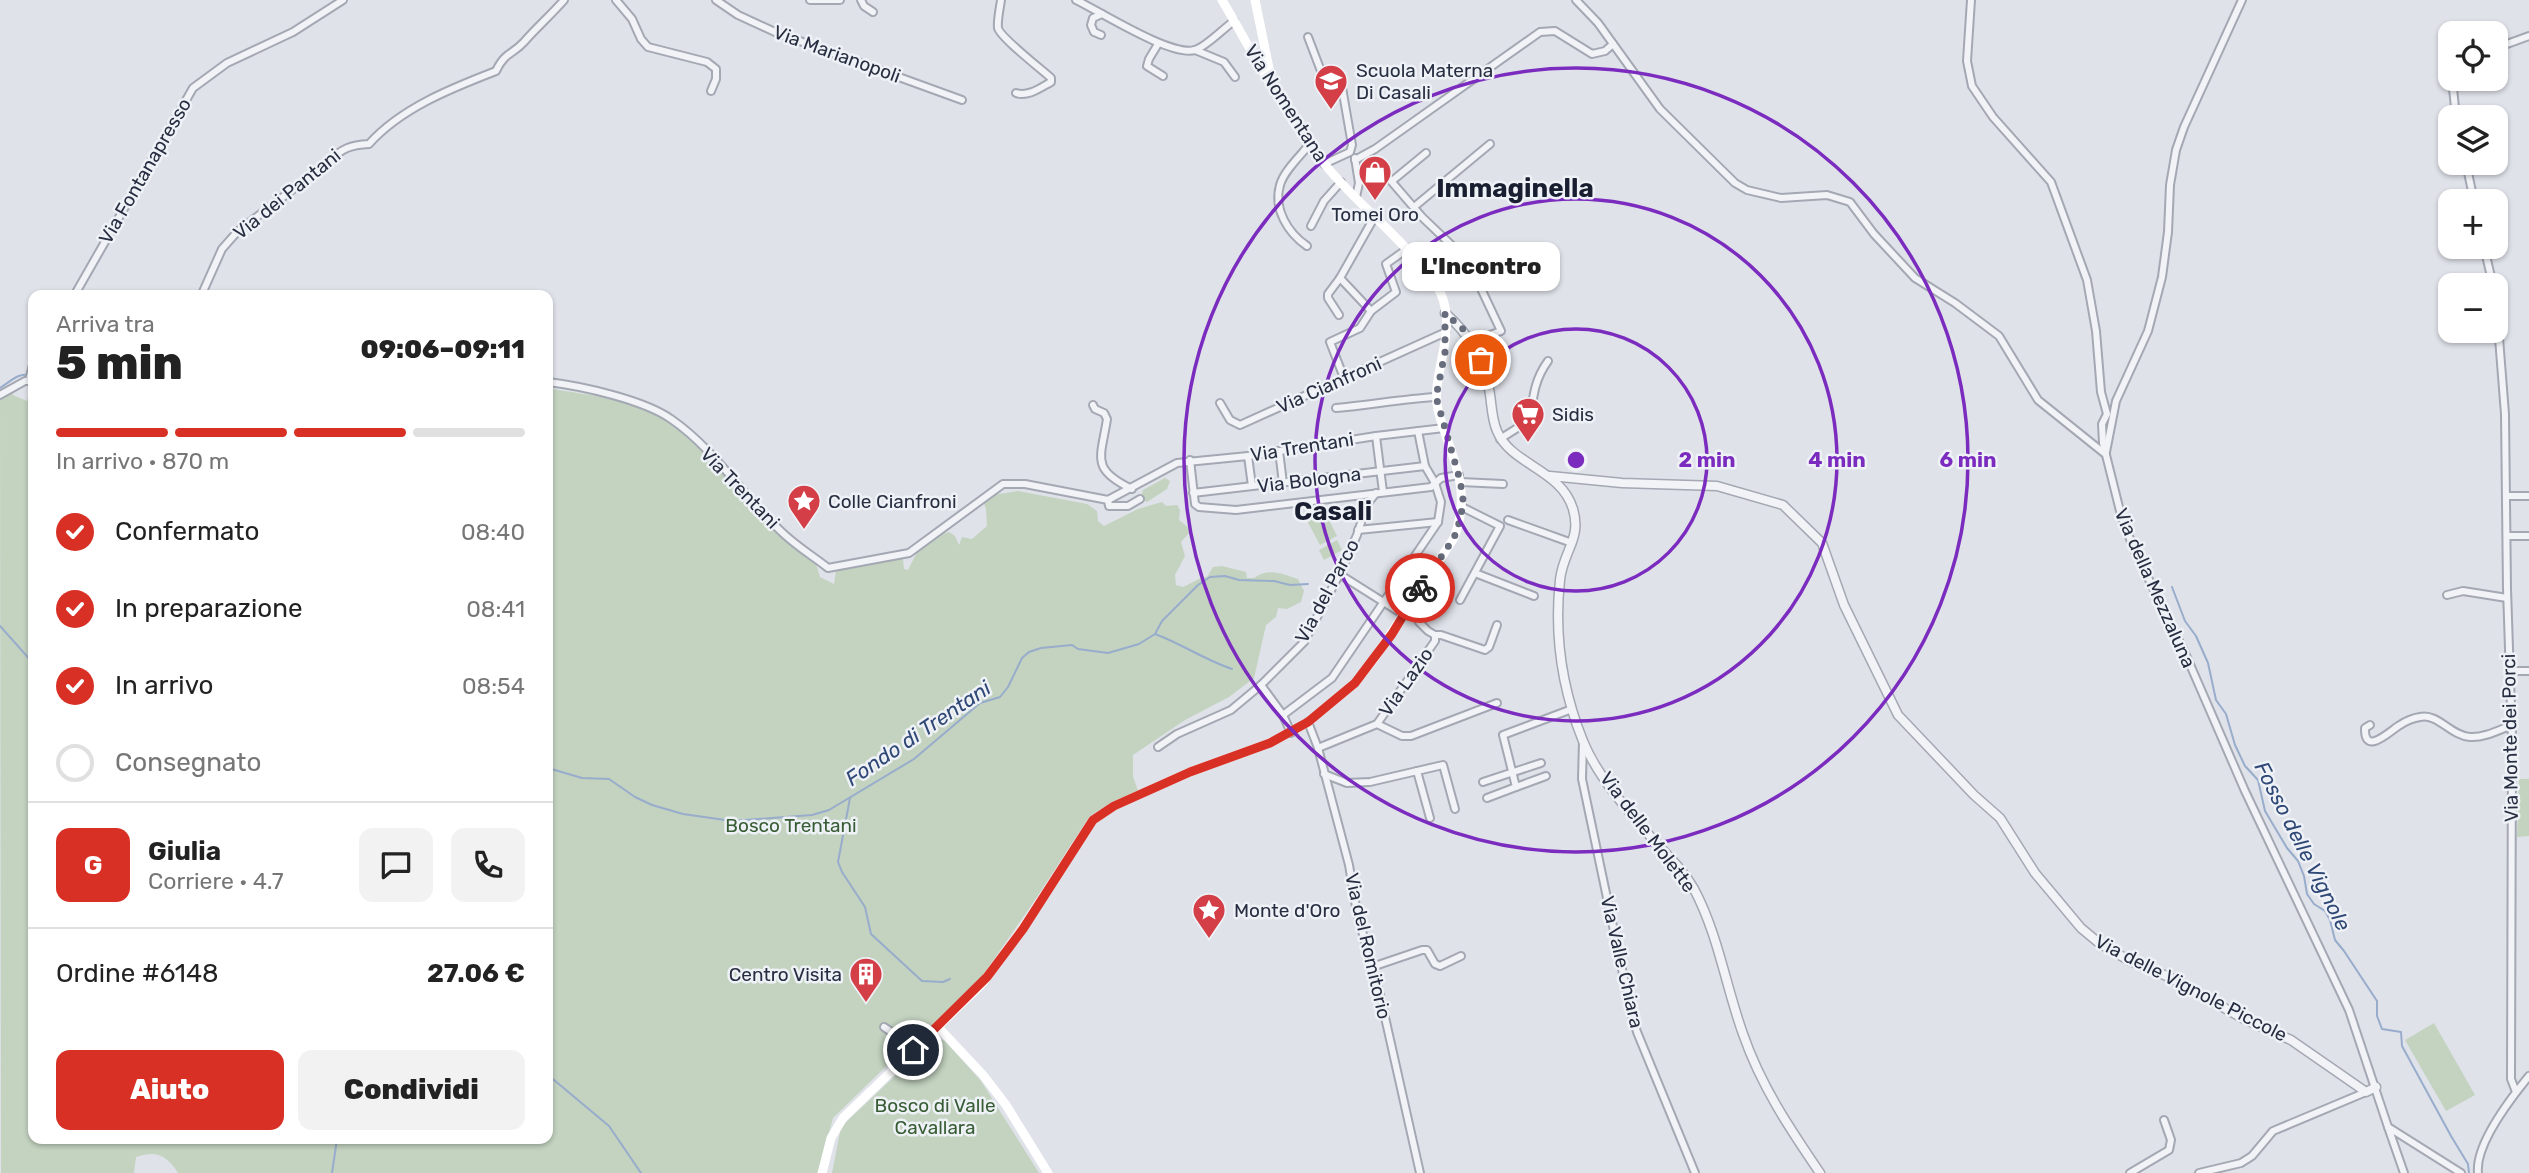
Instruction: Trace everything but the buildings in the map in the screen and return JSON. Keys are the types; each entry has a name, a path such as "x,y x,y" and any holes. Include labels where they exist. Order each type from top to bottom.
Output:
{"main road":[{"name":"Via Nomentana","path":"822,1173 831,1138 843,1118 939,1027 987,977 1023,929 1088,826 1100,814 1190,772 1264,746 1308,722 1355,683 1392,634 1454,538 1462,508 1460,478 1436,397 1447,332 1441,294 1407,249 1324,164 1309,145 1222,0"},
{"path":"1255,0 1265,57 1276,93"},
{"path":"939,1027 983,1075 1006,1105 1048,1173"}],"street":[{"name":"Via Fontanapresso","path":"77,290 193,88 227,63 293,32 343,0"},
{"name":"Via dei Pantani","path":"204,290 222,248 237,232 330,161 341,149 356,144 369,144 385,126 436,96 496,71 503,57 523,44 564,0"},
{"path":"616,0 632,19 641,39 648,47 707,62 716,69 716,79 710,91"},
{"name":"Via Marianopoli","path":"716,0 738,15 775,32 962,100"},
{"path":"810,0 840,0"},
{"path":"861,0 873,12"},
{"path":"1001,0 998,28 1003,37 1051,78 1051,82 1032,92 1022,95 1016,93"},
{"path":"1076,0 1158,44 1186,51 1195,50 1224,62 1235,77"},
{"path":"1576,0 1598,23 1660,109 1739,186 1780,198 1832,195 1854,206 1874,234 1915,278 2000,335 2038,400 2105,454"},
{"path":"1970,0 1967,61 1972,86 1993,117 2051,182 2087,279 2096,331 2101,392 2107,414 2102,429 2105,454"},
{"name":"Via della Mezzaluna","path":"2242,0 2176,150 2169,185 2166,253 2162,277 2148,331 2116,401 2105,454 2121,515 2133,547 2185,653 2245,791 2350,1010 2404,1173"},
{"path":"1101,35 1094,32 1091,25 1097,14 1106,14"},
{"path":"1195,50 1234,21"},
{"path":"1355,160 1376,149 1542,31 1555,31 1592,54 1605,51 1613,44"},
{"path":"2508,44 2529,36"},
{"path":"1308,37 1321,71 1325,74 1338,73 1340,76 1351,150 1359,174 1356,197"},
{"path":"1158,44 1147,66 1163,76"},
{"path":"1414,207 1490,144"},
{"path":"1307,246 1287,227 1279,211 1279,195 1280,183 1309,145"},
{"path":"1324,164 1351,150"},
{"path":"1392,181 1426,153"},
{"path":"1359,174 1379,173 1392,181 1474,269 1501,331 1471,342"},
{"path":"1311,226 1324,201 1341,182"},
{"path":"1339,314 1328,294 1375,216"},
{"path":"1344,378 1330,342 1360,328 1371,311 1395,292 1386,264 1407,249"},
{"path":"1340,278 1371,311"},
{"path":"1445,313 1464,330 1484,369 1493,422 1500,439 1530,420 1534,387 1539,373 1548,361"},
{"name":"Via Cianfroni","path":"1220,403 1230,419 1240,425 1447,332"},
{"name":"Via Monte dei Porci","path":"2499,343 2505,414 2507,598 2512,725 2511,1079 2516,1092"},
{"path":"0,395 28,380"},
{"name":"Via Trentani","path":"553,383 634,402 673,421 738,483 785,535 828,568 909,553 1003,484 1025,484 1108,500 1177,463 1248,456 1444,428"},
{"path":"1336,408 1380,404 1396,399 1436,397"},
{"path":"1093,405 1095,410 1104,413 1107,419 1100,458 1101,467 1107,474 1132,489"},
{"path":"1283,715 1332,678 1438,522 1441,502 1436,483 1424,466 1418,432"},
{"path":"1376,436 1381,471 1380,493"},
{"name":"Via delle Molette","path":"1500,439 1550,476 1567,496 1573,508 1577,529 1560,578 1557,624 1562,669 1583,742 1611,786 1682,871 1695,891 1712,934 1743,1036 1763,1083 1784,1121 1820,1173"},
{"path":"1279,451 1283,482"},
{"path":"1248,456 1252,486"},
{"path":"1191,460 1195,504 1199,507 1236,510 1431,487 1441,478 1503,484"},
{"name":"Via Bologna","path":"1194,493 1424,466"},
{"name":"Via delle Vignole Piccole","path":"1550,476 1622,483 1719,486 1783,505 1822,543 1844,605 1898,715 1974,796 2000,818 2035,873 2081,928 2099,943 2130,961 2169,977 2244,1019 2295,1042 2366,1092"},
{"name":"Via del Parco","path":"1158,747 1177,734 1231,710 1261,685 1304,642 1339,574 1367,504 1380,493"},
{"path":"2507,496 2529,496"},
{"path":"1108,500 1109,506 1128,506 1140,499"},
{"path":"1460,600 1500,526 1462,508"},
{"path":"1508,520 1572,543"},
{"path":"1358,530 1438,522"},
{"path":"2507,536 2529,536"},
{"path":"1475,573 1534,596"},
{"path":"1339,574 1404,615"},
{"name":"Via Lazio","path":"1318,748 1377,724 1435,641 1435,635 1427,632 1419,622 1422,585"},
{"path":"2447,595 2463,591 2507,598"},
{"path":"1435,635 1485,650 1489,647 1497,625"},
{"path":"2510,671 2529,671"},
{"path":"1261,685 1283,715 1291,733"},
{"path":"1377,724 1402,736 1411,736 1497,704"},
{"path":"1516,788 1503,735 1572,709"},
{"path":"2370,725 2365,728 2365,734 2375,741 2384,738 2401,724 2423,716 2431,717 2451,731 2466,737 2484,735 2512,725"},
{"name":"Via del Romitorio","path":"1308,722 1318,748 1346,854 1357,913 1420,1173"},
{"name":"Via Valle Chiara","path":"1583,742 1581,761 1584,790 1631,1012 1695,1173"},
{"path":"1483,782 1541,763"},
{"path":"1324,774 1347,783 1370,782 1443,765 1455,809"},
{"path":"1417,771 1430,818"},
{"path":"1488,799 1546,776"},
{"path":"1372,967 1422,950 1428,951 1435,964 1440,966 1461,956"},
{"path":"884,1027 915,1048"},
{"path":"2478,1173 2481,1154 2493,1127 2529,1076"},
{"path":"2199,1173 2246,1160 2273,1131 2366,1092 2375,1084"},
{"path":"2130,1173 2169,1150 2171,1140 2164,1120"},
{"path":"2388,1127 2461,1173"}],"green space":[{"name":"Bosco Trentani","path":"13,389 13,395 27,401 28,398 28,1144 553,1144 553,389 630,403 670,421 713,460 755,505 755,511 760,511 782,535 816,564 820,577 834,584 836,571 878,561 903,559 904,569 908,570 917,552 939,535 949,532 955,536 959,545 962,537 972,539 987,526 983,501 993,495 1018,491 1087,504 1097,511 1098,521 1104,526 1138,509 1162,502 1166,506 1177,505 1180,510 1179,520 1190,529 1181,542 1185,556 1175,575 1176,585 1183,587 1207,577 1213,567 1222,566 1246,572 1247,578 1276,572 1298,579 1304,591 1301,602 1287,609 1278,608 1276,617 1266,625 1254,678 1229,697 1185,720 1133,755 1133,776 1138,791 1089,817 976,985 911,1042 833,1118 818,1173 178,1173 165,1158 149,1154 136,1157 134,1173 1,1173 0,396"},
{"path":"1165,478 1170,481 1167,489 1147,502 1140,499 1143,490"},
{"path":"1322,506 1337,536 1320,545 1304,515"},
{"path":"1337,540 1342,550 1324,560 1319,550"},
{"path":"2519,779 2529,779 2529,836 2517,837"},
{"path":"2434,1023 2475,1095 2446,1111 2405,1040"},
{"name":"Bosco di Valle Cavallara","path":"934,1039 944,1040 981,1081 1039,1173 832,1173 841,1127"}],"waterway":[{"path":"0,388 20,376 28,375"},
{"name":"Fondo di Trentani","path":"553,769 582,778 609,779 635,797 683,814 732,821 812,815 829,810 914,759 980,703 1000,697 1022,658 1029,652 1072,645 1078,649 1108,653 1139,644 1155,634 1162,621 1198,585 1210,577 1225,576 1290,585 1308,584"},
{"name":"Fosso delle Vignole","path":"2172,587 2185,621 2196,636 2208,663 2216,700 2226,714 2235,745 2245,766 2258,780 2265,811 2298,861 2307,894 2314,904 2325,911 2335,940 2377,1001 2377,1016 2382,1029 2401,1032 2402,1046 2468,1164 2469,1173"},
{"path":"0,626 28,657"},
{"path":"1155,634 1232,669"},
{"path":"850,798 838,862 865,907 871,934 922,981 943,982 950,979"},
{"path":"553,1079 609,1126 641,1173"},
{"path":"332,1173 336,1144"}],"way so far":[{"path":"1420,588 1454,538 1461,517 1463,498 1436,397 1445,352 1445,313 1464,330 1481,360"}],"place":[{"name":"Scuola Materna Di Casali","path":"1331,111"},
{"name":"Tomei Oro","path":"1375,202"},
{"name":"L'Incontro","path":"1481,360"},
{"name":"Sidis","path":"1528,444"},
{"name":"Colle Cianfroni","path":"804,531"},
{"name":"Monte d'Oro","path":"1209,940"},
{"name":"Centro Visita","path":"866,1004"}],"district":[{"name":"Immaginella","path":"1515,188"},
{"name":"Casali","path":"1333,511"}],"route":[{"path":"913,1050 987,977 1023,929 1093,820 1114,806 1190,772 1284,737 1308,722 1355,683 1392,634 1420,588"}]}
